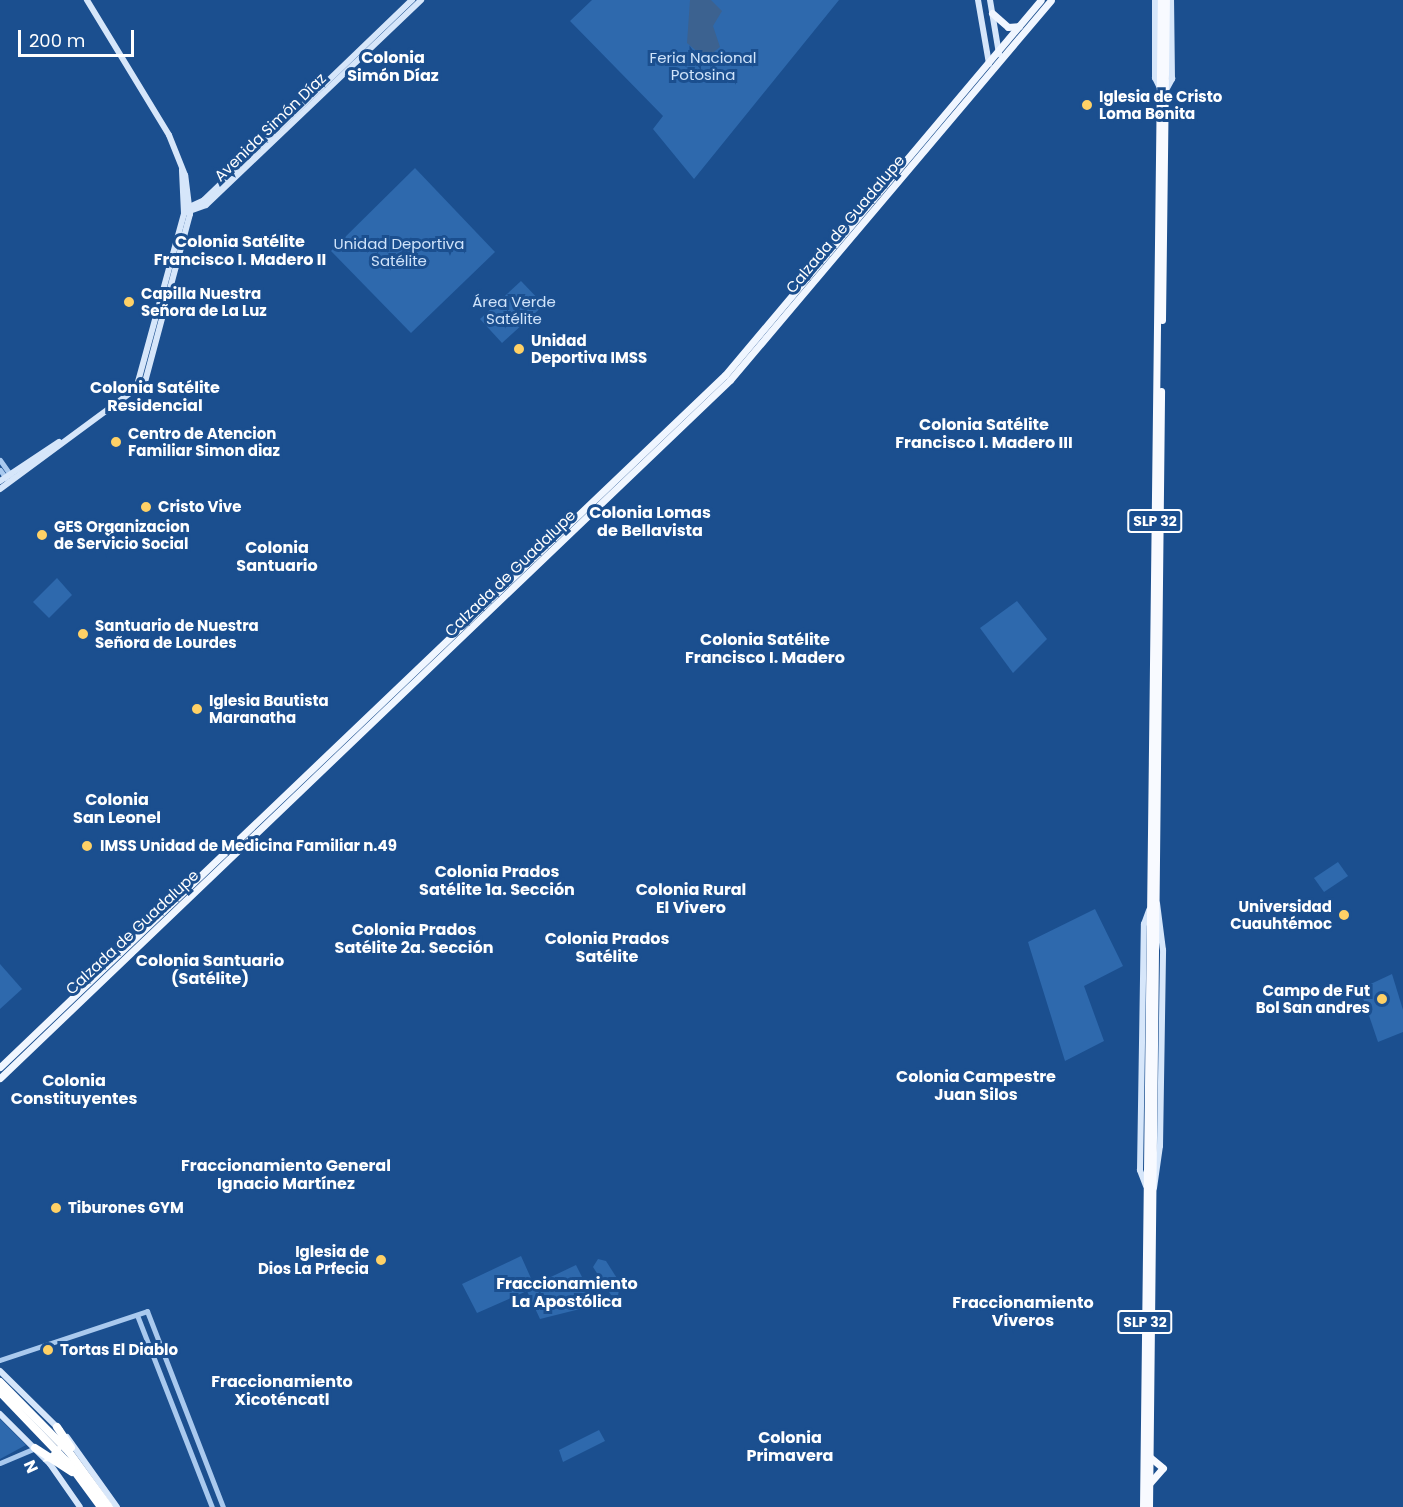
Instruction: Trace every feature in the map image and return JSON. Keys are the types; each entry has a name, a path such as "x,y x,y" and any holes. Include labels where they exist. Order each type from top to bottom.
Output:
{"highway":[{"name":"SLP 32","path":"1143,1507 1153,995 1163,90 1161,0"},
{"name":"SLP 32","path":"1163,47 1166,0"},
{"name":"SLP 32","path":"1149,1507 1150,1189"},
{"path":"0,1382 109,1507"},
{"path":"0,1392 33,1420"},
{"path":"57,1427 91,1486 100,1507"},
{"path":"35,1448 91,1486"},
{"path":"1149,1484 1163,1468 1150,1457"}],"main road":[{"path":"0,489 7,478 146,382 187,211 182,170 167,131 87,0"},
{"name":"Avenida Simón Díaz","path":"187,211 412,0"},
{"name":"Avenida Simón Díaz","path":"187,211 206,205 421,0"},
{"path":"978,0 990,72"},
{"path":"990,0 1000,60"},
{"name":"Calzada de Guadalupe","path":"0,1078 730,380 968,92 998,49 1041,0"},
{"name":"Calzada de Guadalupe","path":"0,1067 725,375 968,92 990,72 1051,0"},
{"path":"1155,0 1155,78 1163,90 1172,79 1171,0"},
{"path":"992,13 1008,27 1019,26"},
{"path":"136,389 187,211"},
{"path":"1150,1189 1160,1146 1163,950 1154,903"},
{"path":"1150,1189 1140,1170 1144,924 1154,903"},
{"path":"0,1371 57,1427 95,1471 117,1507"},
{"path":"0,1377 11,1382"},
{"path":"0,1412 35,1448 80,1507"}],"street":[{"path":"0,459 7,478"},
{"path":"0,470 7,478"},
{"path":"0,1360 147,1311 177,1396 223,1507"},
{"path":"137,1315 167,1400 212,1507"},
{"path":"139,1322 151,1318"},
{"path":"0,1463 35,1448"}],"green space":[{"name":"Feria Nacional Potosina","path":"592,0 839,0 694,179 653,129 663,116 570,21"},
{"name":"Unidad Deportiva Satélite","path":"415,168 495,252 411,333 331,251"},
{"name":"Área Verde Satélite","path":"521,281 544,305 502,343 480,319"},
{"path":"57,578 72,595 49,618 33,602"},
{"path":"1017,601 1047,639 1013,673 980,628"},
{"path":"1338,862 1348,876 1324,892 1314,878"},
{"path":"1095,909 1123,966 1084,986 1104,1041 1065,1061 1028,942"},
{"path":"0,964 22,989 0,1009"},
{"name":"Campo de Fut Bol San andres","path":"1392,974 1403,1010 1403,1032 1378,1042 1360,989"},
{"path":"521,1256 534,1285 576,1265 596,1305 540,1319 527,1291 477,1313 462,1284"},
{"path":"598,1259 606,1261 620,1283 618,1296 611,1295 593,1267"},
{"path":"0,1419 26,1445 0,1459"},
{"path":"599,1430 605,1441 563,1462 559,1450"}],"shaded area":[{"path":"690,0 711,0 722,11 713,26 720,47 710,55 700,54 687,43"}],"place":[{"name":"Iglesia de Cristo Loma Bonita","path":"1087,105"},
{"name":"Capilla Nuestra Señora de La Luz","path":"129,302"},
{"name":"Unidad Deportiva IMSS","path":"519,349"},
{"name":"Centro de Atencion Familiar Simon diaz","path":"116,442"},
{"name":"Cristo Vive","path":"146,507"},
{"name":"GES Organizacion de Servicio Social","path":"42,535"},
{"name":"Santuario de Nuestra Señora de Lourdes","path":"83,634"},
{"name":"Iglesia Bautista Maranatha","path":"197,709"},
{"name":"IMSS Unidad de Medicina Familiar n.49","path":"87,846"},
{"name":"Universidad Cuauhtémoc","path":"1344,915"},
{"name":"Campo de Fut Bol San andres","path":"1382,999"},
{"name":"Tiburones GYM","path":"56,1208"},
{"name":"Iglesia de Dios La Prfecia","path":"381,1260"},
{"name":"Tortas El Diablo","path":"48,1350"}],"district":[{"name":"Colonia Simón Díaz","path":"393,67"},
{"name":"Colonia Satélite Francisco I. Madero II","path":"240,251"},
{"name":"Colonia Satélite Residencial","path":"155,397"},
{"name":"Colonia Satélite Francisco I. Madero III","path":"984,434"},
{"name":"Colonia Lomas de Bellavista","path":"650,522"},
{"name":"Colonia Santuario","path":"277,557"},
{"name":"Colonia Satélite Francisco I. Madero","path":"765,649"},
{"name":"Colonia San Leonel","path":"117,809"},
{"name":"Colonia Prados Satélite 1a. Sección","path":"497,881"},
{"name":"Colonia Rural El Vivero","path":"691,899"},
{"name":"Colonia Prados Satélite 2a. Sección","path":"414,939"},
{"name":"Colonia Prados Satélite","path":"607,948"},
{"name":"Colonia Santuario (Satélite)","path":"210,970"},
{"name":"Colonia Campestre Juan Silos","path":"976,1086"},
{"name":"Colonia Constituyentes","path":"74,1090"},
{"name":"Fraccionamiento General Ignacio Martínez","path":"286,1175"},
{"name":"Fraccionamiento La Apostólica","path":"567,1293"},
{"name":"Fraccionamiento Viveros","path":"1023,1312"},
{"name":"Fraccionamiento Xicoténcatl","path":"282,1391"},
{"name":"Colonia Primavera","path":"790,1447"}]}
